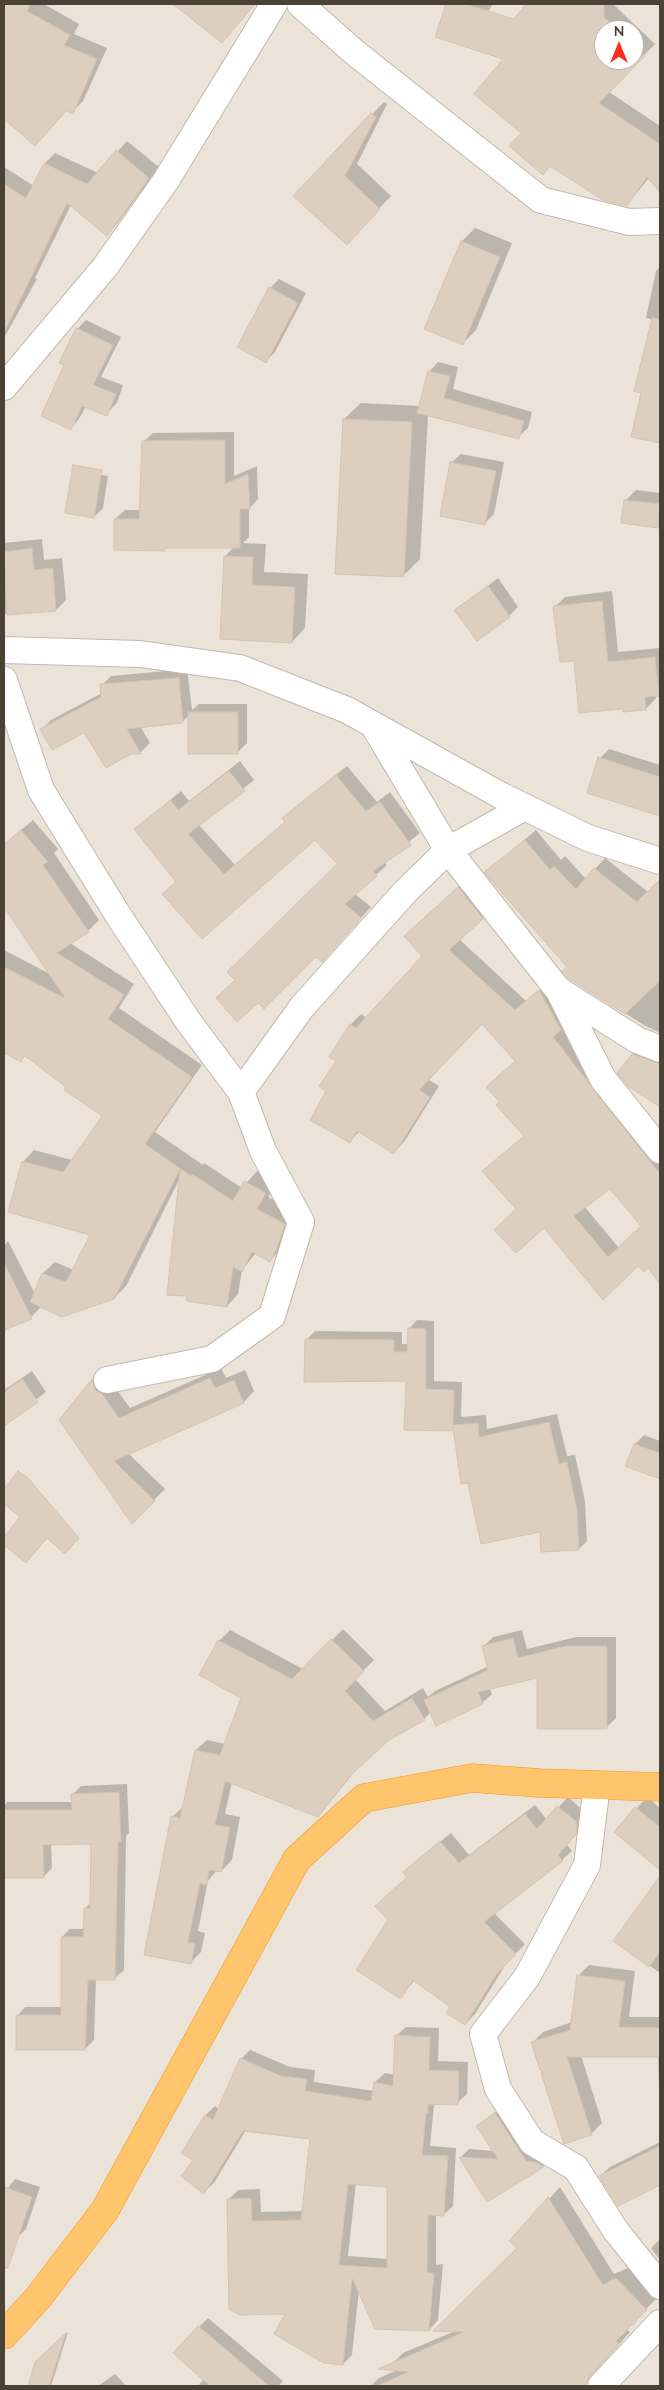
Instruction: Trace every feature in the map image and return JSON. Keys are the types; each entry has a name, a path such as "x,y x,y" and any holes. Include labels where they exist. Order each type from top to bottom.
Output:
{"highway":[{"path":"4,2335 38,2298 105,2210 177,2082 236,1968 297,1860 364,1798 472,1778 539,1783 660,1787"}],"street":[{"path":"4,387 105,267 165,182 274,4"},
{"path":"300,4 354,52 541,200 630,222 660,221"},
{"path":"4,650 140,654 240,668 347,710 525,807 588,838 660,861"},
{"path":"4,680 41,790 118,915 188,1020 241,1092 263,1152 301,1222 272,1316 212,1359 108,1380"},
{"path":"374,726 448,850 559,991 603,1080 660,1150"},
{"path":"241,1092 302,1007 405,892 448,850 525,807"},
{"path":"559,991 637,1040 660,1050"},
{"path":"597,1785 587,1865 527,1977 483,2034 498,2089 532,2142 576,2168 616,2231 660,2286"},
{"path":"601,2386 660,2323"}],"shaded area":[{"path":"4,4 660,4 660,2386 4,2386"}],"building":[{"path":"4,4 30,4 27,11 70,35 64,45 97,59 73,114 66,111 35,146 4,119"},
{"path":"173,4 255,4 222,43"},
{"path":"446,4 466,4 514,19 526,4 604,4 604,17 607,20 594,20 594,70 631,70 599,103 660,144 660,192 647,177 627,206 603,200 550,166 543,175 509,146 521,133 474,94 503,59 435,37"},
{"path":"371,113 376,117 345,176 380,209 347,245 293,196"},
{"path":"116,150 149,178 107,236 67,203 4,333 4,184 26,198 44,163 87,184"},
{"path":"461,241 500,257 463,345 424,329"},
{"path":"269,287 298,303 266,363 237,347"},
{"path":"652,318 660,319 660,443 631,437 641,393 634,391"},
{"path":"76,328 113,345 93,385 116,394 107,416 82,406 71,430 41,416 64,365 59,363"},
{"path":"428,371 450,376 444,398 524,421 519,439 417,413"},
{"path":"343,419 412,422 404,577 335,574"},
{"path":"225,440 225,484 248,474 250,509 240,509 240,548 165,548 165,551 114,550 114,519 139,519 142,441"},
{"path":"450,462 496,471 485,525 440,516"},
{"path":"73,465 102,470 94,518 65,513"},
{"path":"624,500 660,504 658,528 621,523"},
{"path":"32,548 34,570 53,568 56,611 7,615 4,552"},
{"path":"224,556 253,557 252,585 295,587 292,643 220,639"},
{"path":"488,586 510,617 477,641 454,610"},
{"path":"602,601 608,662 655,657 659,696 645,697 646,710 623,712 623,709 579,713 574,661 560,662 553,606"},
{"path":"179,678 183,723 127,729 141,754 131,754 106,768 84,733 52,750 40,729 101,697 100,684"},
{"path":"188,712 238,712 238,754 188,754"},
{"path":"598,757 660,777 660,816 587,793"},
{"path":"229,771 245,791 188,834 224,874 285,822 282,818 336,775 366,811 380,802 411,845 373,871 377,876 345,904 361,918 322,962 316,957 264,1009 258,1003 237,1022 216,998 235,980 227,972 337,864 315,840 202,939 162,894 176,882 134,829 171,800 178,810"},
{"path":"21,830 48,862 43,865 89,932 57,953 124,995 108,1019 192,1077 145,1144 191,1176 192,1174 233,1201 244,1181 266,1193 257,1209 285,1224 270,1262 252,1252 242,1272 233,1267 227,1307 186,1301 187,1296 167,1295 180,1169 114,1299 62,1317 30,1302 42,1273 66,1282 90,1235 8,1212 22,1161 63,1172 102,1116 64,1090 66,1087 24,1055 21,1062 4,1053 4,967 65,998 4,907 4,844"},
{"path":"525,840 550,870 554,866 576,889 594,868 637,902 660,879 660,981 625,1014 568,978 562,971 567,967 484,872"},
{"path":"458,887 483,919 449,950 515,1010 539,990 561,1030 553,1037 660,1174 660,1284 648,1268 644,1272 638,1266 603,1300 544,1228 516,1253 494,1230 516,1209 482,1171 524,1136 496,1105 500,1102 486,1087 515,1061 482,1024 419,1090 430,1097 394,1154 357,1131 350,1143 310,1120 326,1091 319,1086 336,1061 329,1057 350,1024 356,1028 422,956 404,936","holes":["610,1189 641,1226 608,1257 574,1216"]},
{"path":"632,1054 660,1064 660,1107 628,1086 617,1073"},
{"path":"4,1263 32,1319 4,1330"},
{"path":"408,1328 426,1329 426,1389 454,1390 453,1425 478,1423 479,1437 549,1422 559,1464 567,1462 577,1510 579,1550 541,1552 540,1532 481,1544 468,1483 461,1484 453,1427 452,1431 404,1430 406,1383 404,1381 304,1382 305,1339 394,1340 394,1352 407,1352"},
{"path":"210,1378 215,1388 234,1380 244,1403 114,1461 155,1501 132,1524 59,1420 92,1379 95,1390 102,1394 119,1418"},
{"path":"22,1379 38,1402 4,1426 4,1392"},
{"path":"634,1444 660,1453 660,1479 625,1466"},
{"path":"18,1471 28,1478 79,1538 65,1554 47,1538 26,1563 4,1545 4,1537 20,1517 4,1504 4,1489"},
{"path":"513,1638 518,1658 566,1646 607,1646 607,1729 537,1729 537,1678 478,1692 483,1704 436,1726 424,1700 488,1670 482,1646"},
{"path":"331,1639 364,1671 345,1691 373,1721 412,1698 425,1720 389,1740 352,1774 318,1817 225,1781 215,1825 230,1827 221,1872 209,1870 207,1885 200,1883 188,1942 195,1943 191,1964 144,1955 171,1816 180,1818 195,1750 220,1755 241,1698 199,1675 218,1640 292,1679"},
{"path":"119,1792 121,1842 118,1842 115,1980 88,1980 85,2050 16,2050 16,2015 61,2015 61,1937 83,1937 84,1908 90,1908 91,1844 43,1845 44,1878 4,1878 4,1810 72,1810 71,1794"},
{"path":"557,1806 577,1822 576,1834 558,1855 563,1861 484,1922 516,1954 496,1975 465,2025 446,2013 450,2007 413,1980 401,1999 356,1970 388,1920 375,1906 407,1877 403,1872 440,1841 459,1863 525,1814 537,1829"},
{"path":"635,1807 660,1827 660,1870 614,1832"},
{"path":"660,1876 660,1952 649,1967 613,1941"},
{"path":"577,1975 625,1981 619,2027 660,2028 660,2057 567,2057 592,2135 564,2144 541,2073 545,2073 540,2070 531,2042 570,2030"},
{"path":"395,2035 430,2037 429,2070 459,2071 458,2105 428,2104 428,2113 426,2113 422,2155 448,2156 444,2216 428,2215 427,2273 434,2273 429,2331 375,2329 352,2278 343,2365 324,2363 274,2334 285,2314 240,2315 229,2309 227,2199 251,2198 252,2221 301,2220 310,2139 243,2131 204,2194 181,2176 193,2160 181,2153 205,2115 213,2120 240,2058 281,2076 307,2079 305,2091 371,2101 374,2082 393,2086","holes":["348,2184 387,2187 387,2268 339,2265"]},
{"path":"495,2113 526,2161 536,2162 544,2167 487,2202 459,2157 498,2159 476,2126"},
{"path":"660,2146 660,2185 618,2206 599,2176"},
{"path":"4,2187 32,2197 8,2268 4,2268"},
{"path":"548,2197 603,2285 616,2278 647,2310 616,2341 619,2344 590,2376 586,2384 584,2386 377,2386 408,2372 378,2369 464,2332 433,2331 517,2248 509,2241"},
{"path":"198,2326 269,2386 210,2386 173,2353"},
{"path":"66,2333 49,2386 28,2386 35,2362"}]}
